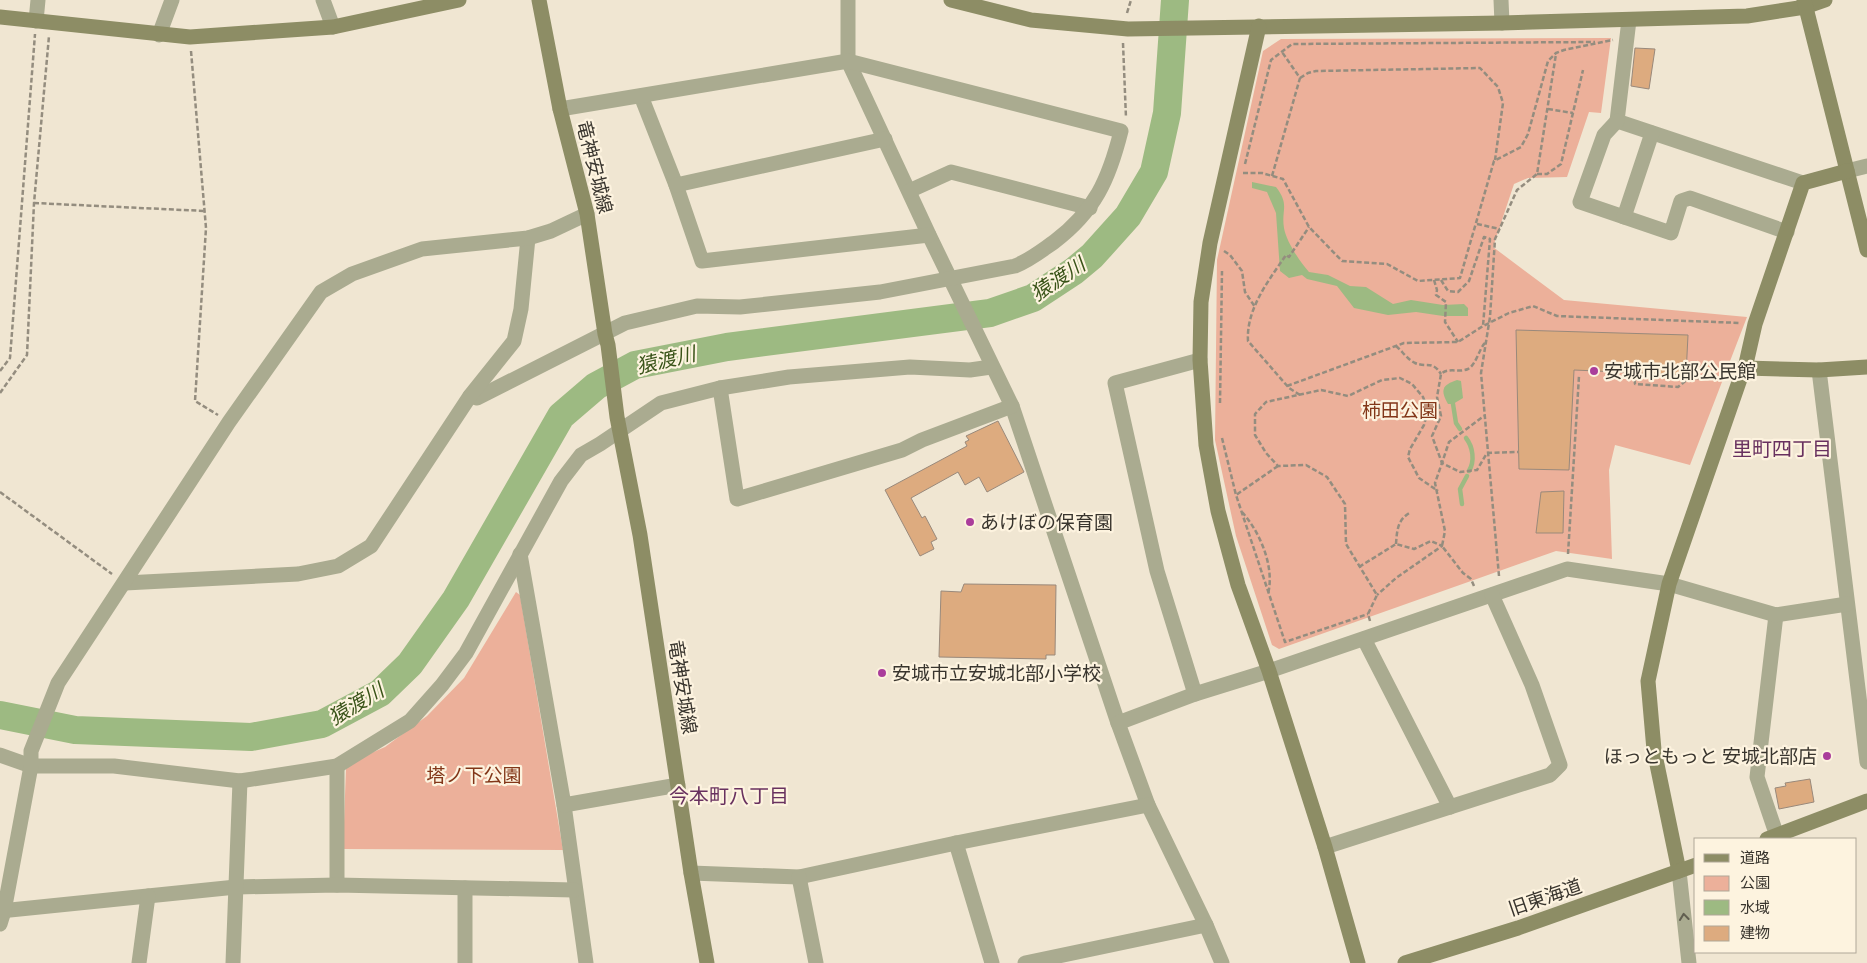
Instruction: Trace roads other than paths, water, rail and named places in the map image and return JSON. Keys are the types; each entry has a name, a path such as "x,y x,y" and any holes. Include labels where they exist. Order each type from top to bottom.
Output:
{"street":[{"path":"38,0 43,22"},
{"path":"159,35 172,0"},
{"path":"323,0 332,27"},
{"path":"0,16 190,37 332,27 459,0"},
{"name":"竜神安城線","path":"539,0 560,109 586,214 618,424 640,535 691,873 707,963"},
{"path":"848,0 848,60 988,361 1012,406 1118,723 1148,805 1206,925 1222,963"},
{"path":"951,0 1031,20 1125,29 1502,23 1747,16 1825,0"},
{"path":"1501,0 1502,23"},
{"path":"1805,3 1867,250"},
{"path":"1628,20 1617,122 1604,135 1580,202 1671,233 1682,201 1690,198 1787,232"},
{"path":"1259,26 1210,243 1201,302 1200,360 1206,444 1218,511 1238,586 1268,671 1324,847 1358,963"},
{"path":"470,396 477,398 606,340 625,324 697,306 740,307 952,283 1015,266 1032,259 1067,232 1090,208 1103,185 1114,159 1121,131 848,60 560,109"},
{"path":"641,96 676,185 702,261 929,235"},
{"path":"1617,122 1803,183 1867,166"},
{"path":"1624,217 1652,133"},
{"path":"676,185 885,139"},
{"path":"909,192 952,172 1090,208"},
{"path":"1688,963 1679,871 1654,750 1648,681 1669,584 1742,374 1755,324 1803,183"},
{"path":"574,890 337,885 236,887 148,896 1,916 31,766 31,751 58,683 230,422 321,292 352,274 422,249 528,238 551,231 586,214"},
{"path":"125,583 298,574 338,566 371,546 470,396 514,341 521,309 528,238"},
{"path":"1195,694 1157,571 1115,383 1200,360"},
{"path":"0,755 31,766 114,766 240,781 337,766 410,721 442,685 466,653 561,481 581,455 600,444 618,424 661,403 720,388 788,377 910,367 970,370 988,361"},
{"path":"1742,374 1867,367"},
{"path":"1819,370 1867,762"},
{"path":"720,388 737,499 902,450 922,440 1012,406"},
{"path":"520,554 564,805 574,890 586,963"},
{"path":"1118,723 1195,694 1567,569 1669,584 1776,615 1847,604"},
{"path":"1324,847 1550,775 1560,765 1532,685 1491,595"},
{"path":"1776,615 1757,777 1772,837 1867,801"},
{"path":"1369,637 1450,808"},
{"path":"337,766 337,885"},
{"path":"234,963 240,781"},
{"path":"564,805 678,785"},
{"path":"691,873 799,877 956,843 1148,805"},
{"path":"956,843 992,963"},
{"name":"旧東海道","path":"1405,963 1518,928 1694,866"},
{"path":"799,877 816,963"},
{"path":"465,963 466,888"},
{"path":"139,963 148,896"},
{"path":"1025,963 1206,925"}],"water":[{"path":"1252,182 1276,187 1280,193 1284,203 1283,222 1287,239 1309,272 1328,275 1350,286 1366,287 1393,304 1411,300 1443,305 1464,304 1468,308 1468,316 1443,316 1416,312 1388,315 1354,308 1337,286 1307,279 1302,275 1289,278 1280,271 1276,213 1267,192 1252,188"},
{"path":"1457,380 1461,381 1463,398 1453,404 1448,404 1443,392 1445,386"}],"waterway":[{"name":"猿渡川","path":"0,715 75,730 251,737 322,724 380,693 410,664 456,599 561,416 596,386 635,365 727,347 990,313 1033,298 1074,271 1092,256 1128,216 1154,172 1167,113 1175,0"},
{"path":"1453,404 1456,423 1460,429"},
{"path":"1466,438 1472,454 1472,463 1469,471"},
{"path":"1462,504 1460,489 1467,476"}],"place":[{"name":"安城市北部公民館","path":"1594,371"},
{"name":"あけぼの保育園","path":"970,522"},
{"name":"安城市立安城北部小学校","path":"882,673"},
{"name":"ほっともっと 安城北部店","path":"1827,756"}],"district":[{"name":"里町四丁目","path":"1782,449"},
{"name":"今本町八丁目","path":"729,796"}],"park label":[{"name":"柿田公園","path":"1400,410"},
{"name":"塔ノ下公園","path":"474,775"}]}
